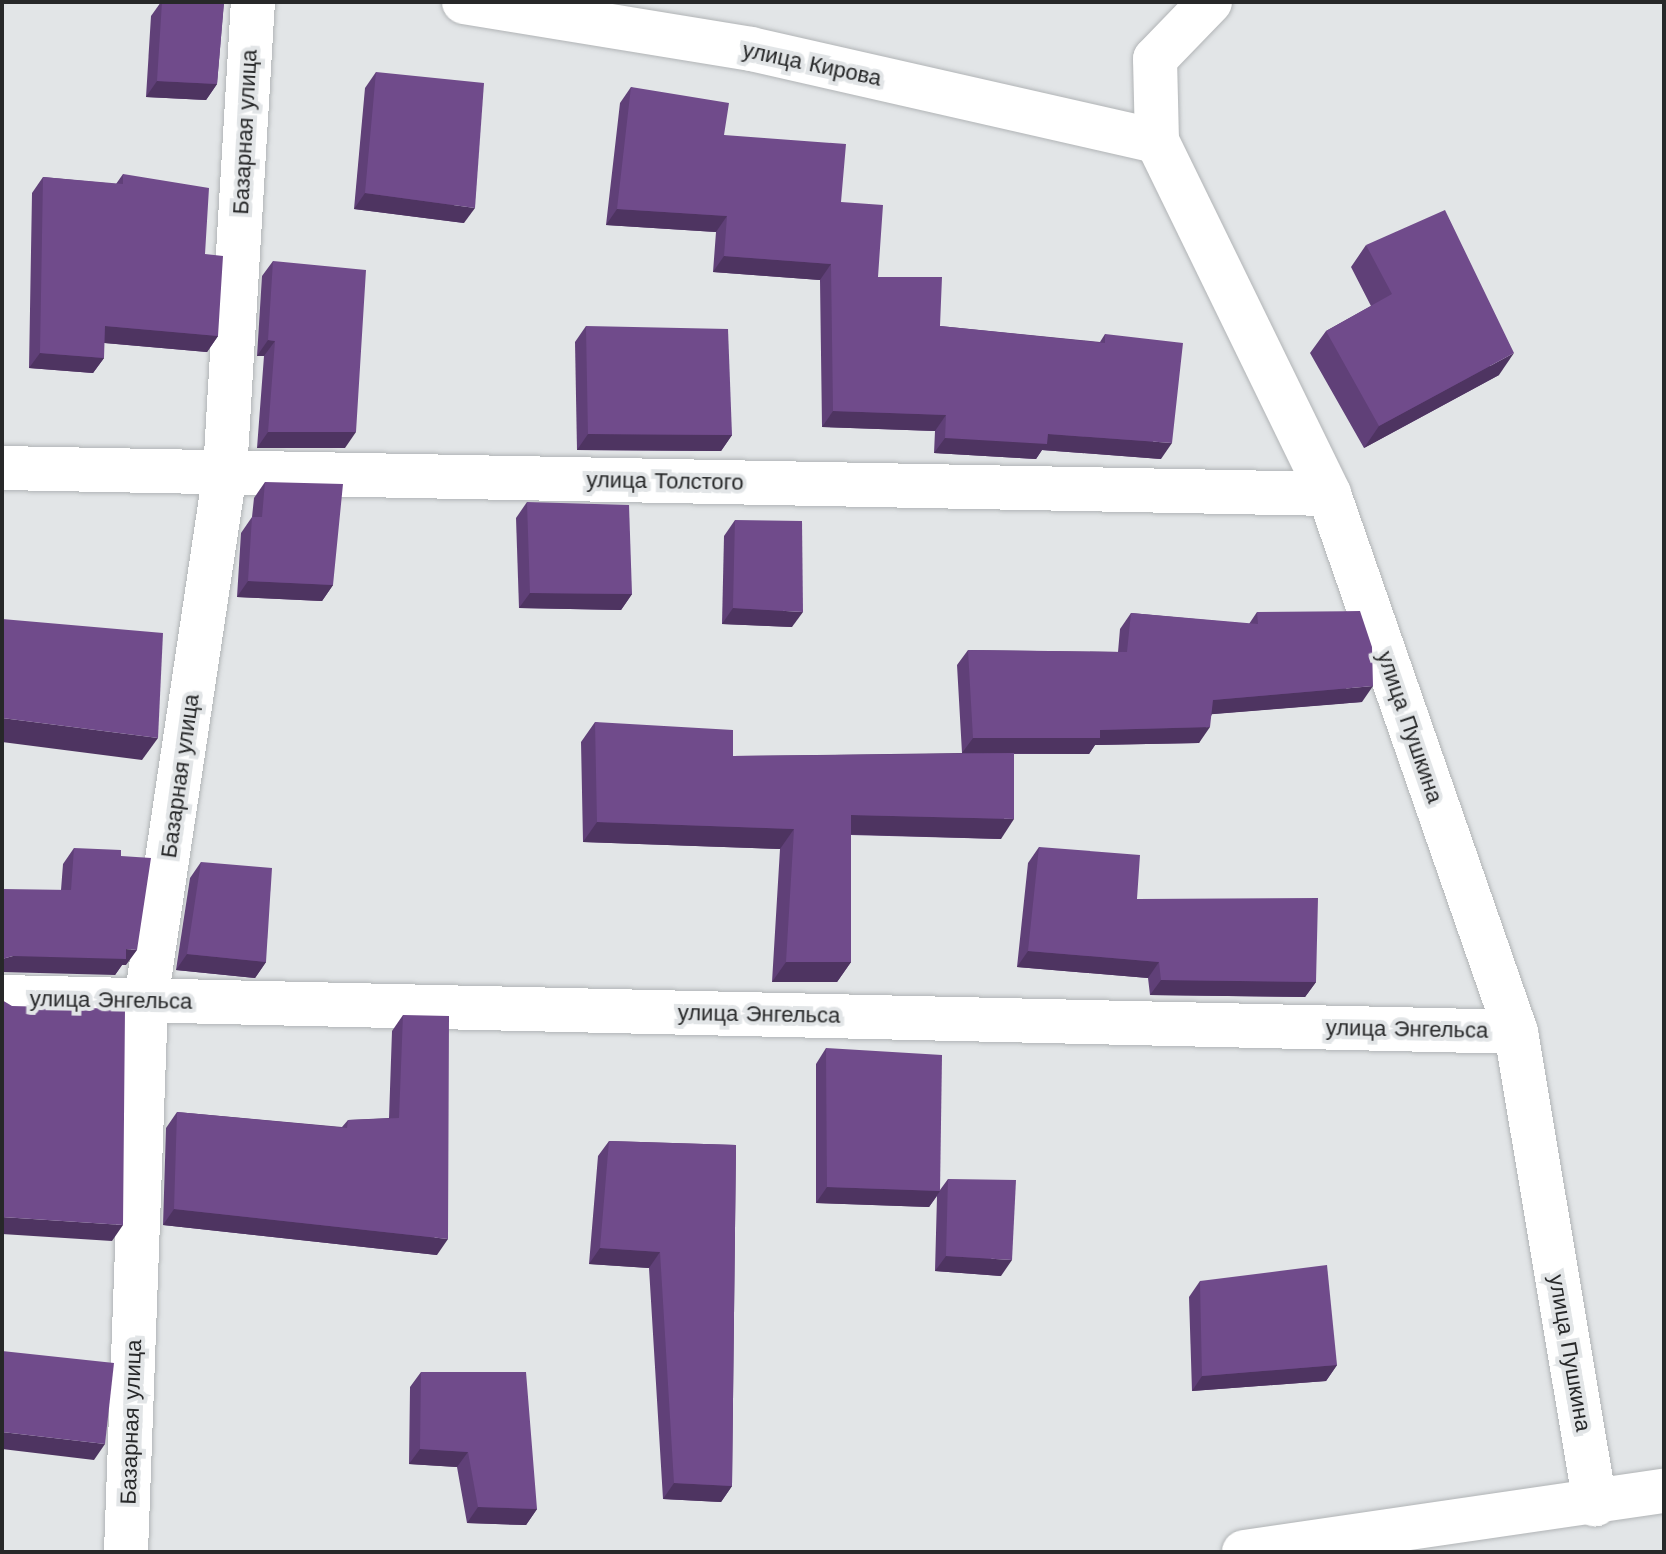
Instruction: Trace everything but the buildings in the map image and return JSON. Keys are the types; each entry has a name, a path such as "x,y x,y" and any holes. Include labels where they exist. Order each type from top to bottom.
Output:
{"street":[{"name":"Базарная улица","path":"126,1552 146,1000 225,472 253,2"},
{"name":"улица Кирова","path":"464,2 751,49 1157,141"},
{"name":"улица Пушкина","path":"1168,2 1155,59 1157,141 1329,494 1516,1032 1595,1504"},
{"path":"1155,59 1210,2"},
{"name":"улица Толстого","path":"2,468 1329,494"},
{"name":"улица Энгельса","path":"2,997 1516,1032"},
{"path":"1244,1552 1595,1504 1664,1491"}]}
